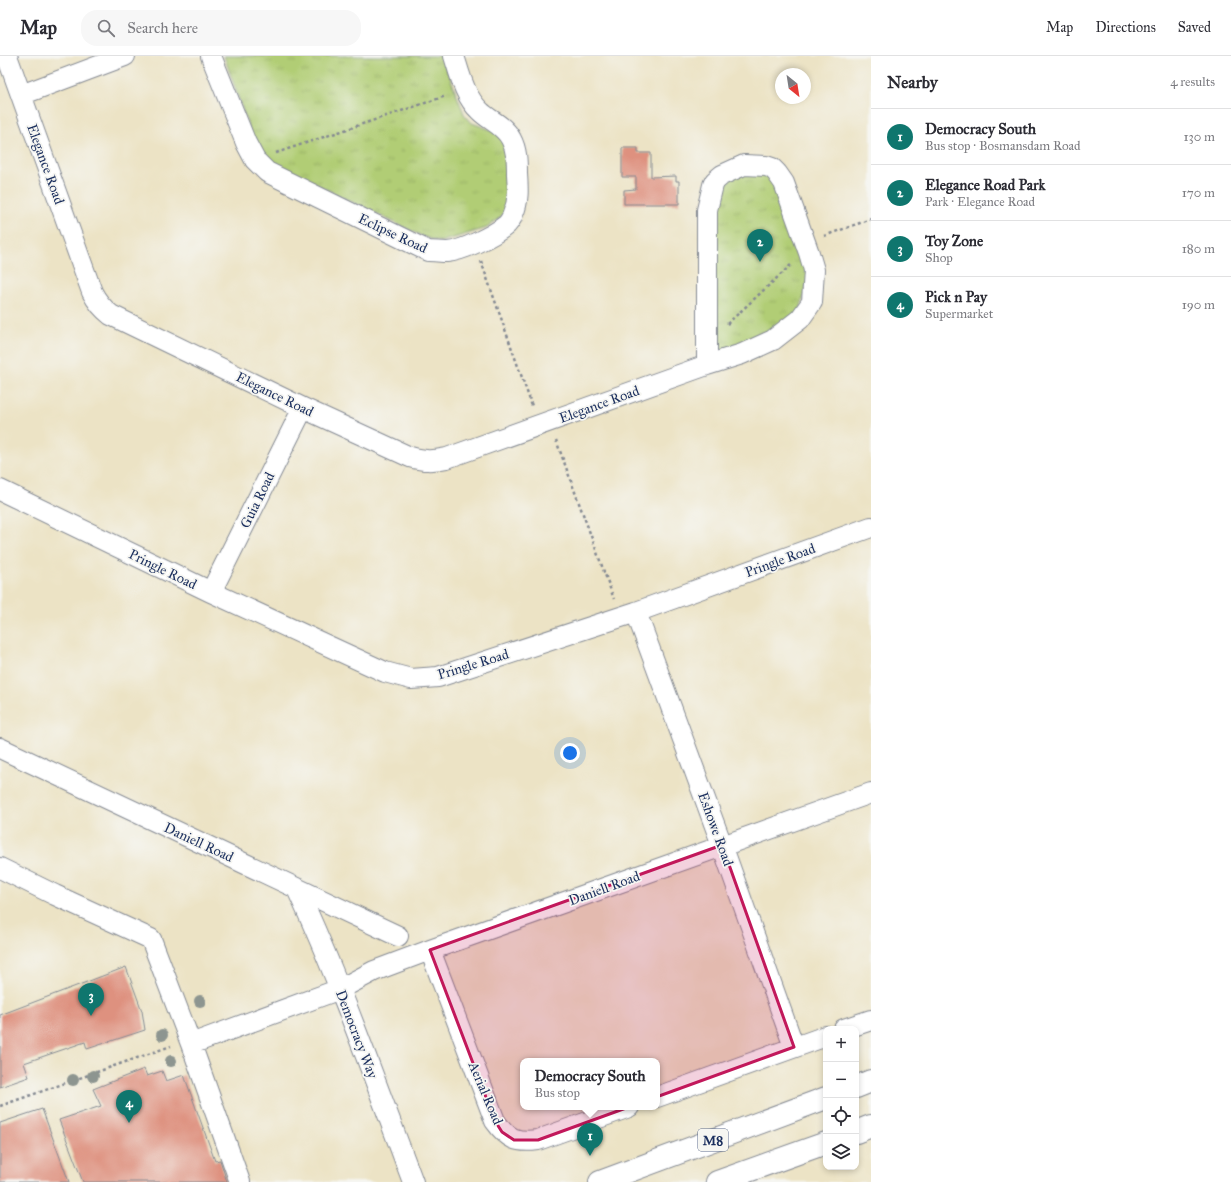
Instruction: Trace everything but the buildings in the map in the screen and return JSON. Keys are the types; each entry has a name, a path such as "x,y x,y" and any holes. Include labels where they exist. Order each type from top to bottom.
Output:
{"main road":[{"path":"859,1086 871,1081"},
{"name":"M8","path":"600,1182 823,1099"},
{"path":"859,1131 871,1126"},
{"path":"717,1182 823,1144"}],"street":[{"name":"Elegance Road","path":"7,56 92,292 96,301 104,310 111,315 303,408 410,457 430,461 446,458 707,365 742,354 773,340 800,319 812,302 814,270 784,183 772,168 766,166 744,165 722,174 714,181 707,210 707,365"},
{"path":"21,95 125,56"},
{"name":"Eclipse Road","path":"211,56 246,143 255,160 267,172 428,251 448,252 475,244 506,225 514,213 518,193 515,146 511,137 501,125 480,112 472,102 465,89 454,56"},
{"name":"Guia Road","path":"211,592 303,408"},
{"name":"Pringle Road","path":"0,490 211,592 385,672 411,679 438,677 628,615 871,527"},
{"name":"Eshowe Road","path":"628,615 722,846 794,1047"},
{"name":"Daniell Road","path":"0,748 398,936"},
{"name":"Daniell Road","path":"191,1044 340,989 374,971 430,950 871,793"},
{"path":"0,868 152,939 240,1182"},
{"name":"Democracy Way","path":"296,889 340,989 413,1182"},
{"name":"Aerial Road","path":"430,950 495,1121 502,1132 514,1140 525,1142 538,1140 621,1110"},
{"path":"853,1026 871,1020"},
{"path":"660,1096 823,1037"}],"path":[{"path":"255,160 465,89"},
{"path":"707,334 719,332 807,248 871,220"},
{"path":"475,244 544,423 628,615"},
{"path":"0,1106 171,1046 191,1044"}],"highlighted area":[{"path":"722,845 794,1047 538,1140 514,1140 502,1132 495,1121 430,950"}],"green space":[{"path":"224,56 442,56 464,114 472,123 494,131 502,139 506,150 506,206 504,214 487,228 440,242 424,237 291,172 266,162 257,152"},
{"path":"770,171 811,270 798,318 711,360 710,212 723,177"}],"place":[{"name":"Elegance Road Park","path":"760,262"},
{"name":"Toy Zone","path":"91,1016"},
{"name":"Pick n Pay","path":"129,1123"},
{"name":"Democracy South","path":"590,1156"}]}
